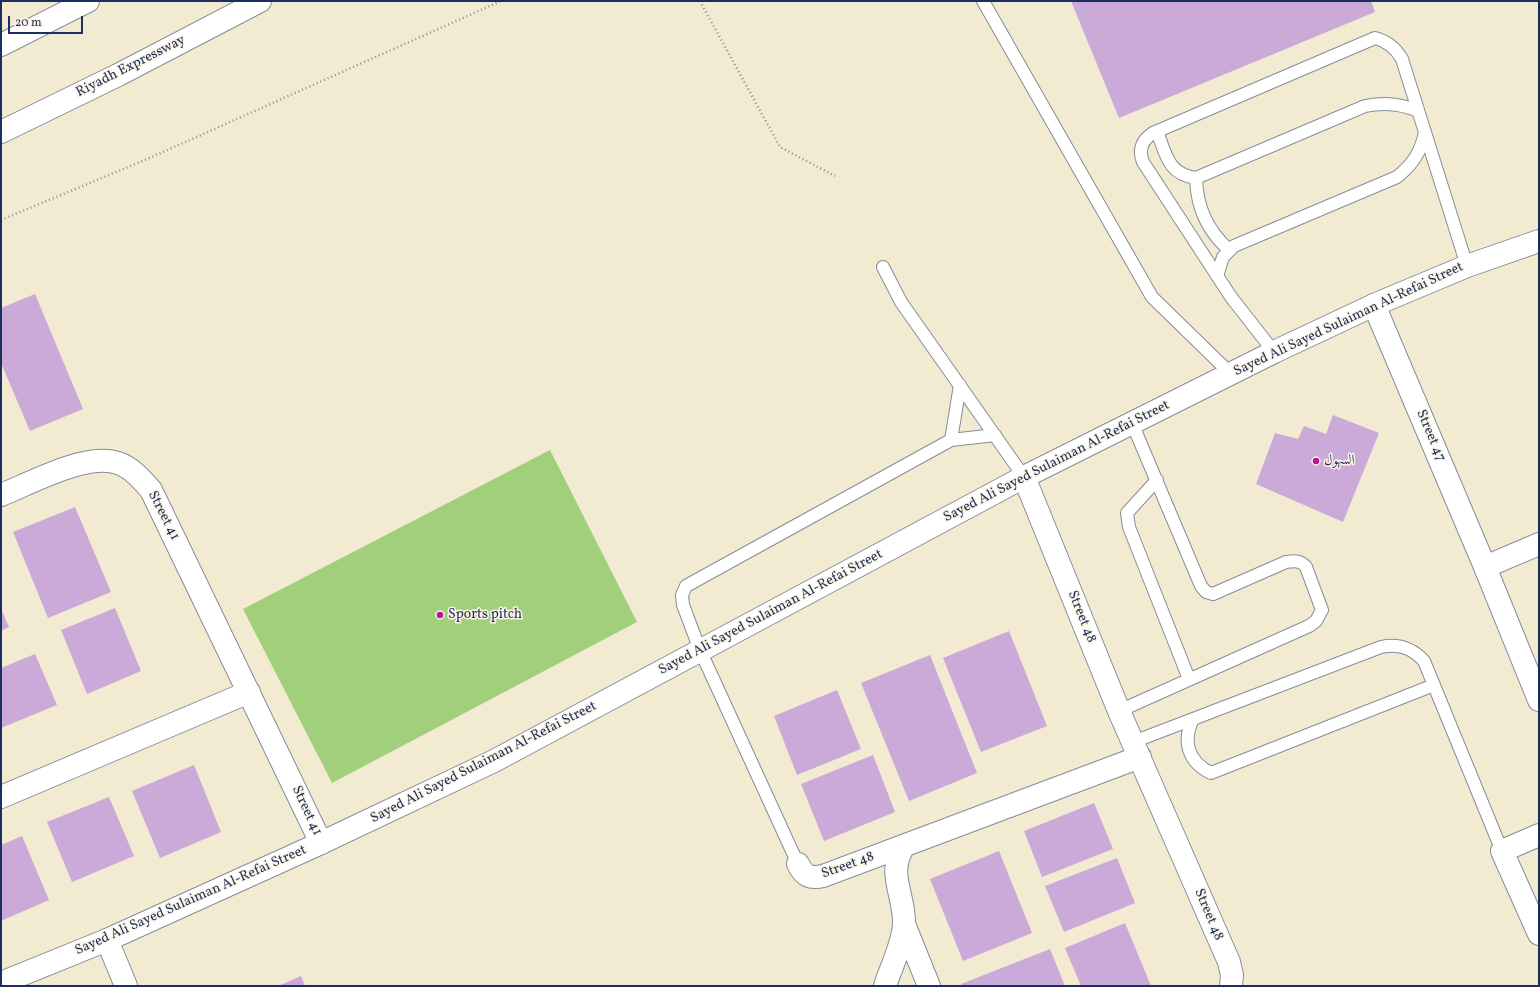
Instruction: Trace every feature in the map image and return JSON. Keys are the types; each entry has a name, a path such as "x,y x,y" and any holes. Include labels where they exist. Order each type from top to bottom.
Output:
{"main road":[{"path":"1,45 88,1"},
{"name":"Riyadh Expressway","path":"1,132 260,1"},
{"name":"Sayed Ali Sayed Sulaiman Al-Refai Street","path":"1,983 107,940 321,843 494,760 1024,477 1274,352 1374,305 1466,266 1539,241"},
{"name":"Street 47","path":"1374,305 1485,567 1539,700"},
{"name":"Street 41","path":"1,495 79,464 101,460 119,463 137,475 151,490 321,843"},
{"name":"Street 48","path":"1024,477 1119,711 1229,962 1232,975 1231,986"},
{"path":"1485,567 1539,544"},
{"path":"1,796 249,692"},
{"name":"Street 48","path":"798,864 802,873 813,879 904,846 1136,750"},
{"path":"1539,835 1502,851 1539,934"},
{"name":"Street 48","path":"904,846 898,855 895,870 904,924 929,986"},
{"name":"Street 48","path":"885,986 900,942 904,924"},
{"path":"107,940 126,986"}],"lane":[{"path":"983,1 1152,297 1231,374"},
{"path":"1274,352 1217,276 1140,156 1142,144 1146,137 1375,38 1390,44 1402,59 1466,266"},
{"path":"1157,131 1168,161 1173,168 1180,174 1196,178 1365,106 1388,103 1404,105 1418,111"},
{"path":"1217,276 1223,257 1229,250 1240,243 1397,177 1416,157 1422,145 1425,132"},
{"path":"1196,178 1198,198 1203,217 1219,241 1229,250"},
{"path":"883,267 901,302 1024,477"},
{"path":"951,440 960,385"},
{"path":"1119,711 1309,626 1320,616 1322,610 1306,567 1302,562 1297,560 1286,562 1213,594 1206,592 1201,586 1132,423"},
{"path":"798,864 700,650 683,605 682,595 686,586 951,440 995,435"},
{"path":"1157,480 1127,513 1129,527 1189,679"},
{"path":"1136,750 1194,719 1390,645 1409,648 1424,661 1502,851"},
{"path":"1194,719 1187,736 1188,746 1196,763 1211,773 1434,685"}],"path":[{"path":"1,220 145,160 501,1"},
{"path":"700,1 780,147 835,176"}],"green space":[{"name":"Sports pitch","path":"550,450 637,622 332,783 243,609"}],"building":[{"path":"1071,1 1371,1 1375,12 1119,118"},
{"path":"35,294 83,409 30,431 1,363 1,308"},
{"name":"السهول","path":"1333,415 1379,433 1343,522 1256,484 1275,433 1298,439 1304,426 1326,434"},
{"path":"75,507 111,592 48,618 13,532"},
{"path":"115,608 141,671 87,694 61,630"},
{"path":"1,609 9,627 1,631"},
{"path":"1009,631 1047,726 981,752 943,658"},
{"path":"35,654 57,705 1,728 1,668"},
{"path":"930,655 977,773 909,801 861,683"},
{"path":"837,690 861,749 797,775 774,716"},
{"path":"873,755 895,812 824,841 801,784"},
{"path":"194,765 221,832 160,858 132,791"},
{"path":"109,797 134,856 72,882 47,822"},
{"path":"1094,803 1113,849 1042,877 1024,831"},
{"path":"22,836 49,900 1,921 1,845"},
{"path":"999,851 1032,933 963,961 930,879"},
{"path":"1117,858 1135,903 1064,932 1045,886"},
{"path":"1125,923 1151,986 1081,986 1065,948"},
{"path":"1050,949 1065,986 962,986 961,984"},
{"path":"301,976 305,986 278,986"}],"place":[{"name":"السهول","path":"1316,461"},
{"name":"Sports pitch","path":"440,615"}]}
